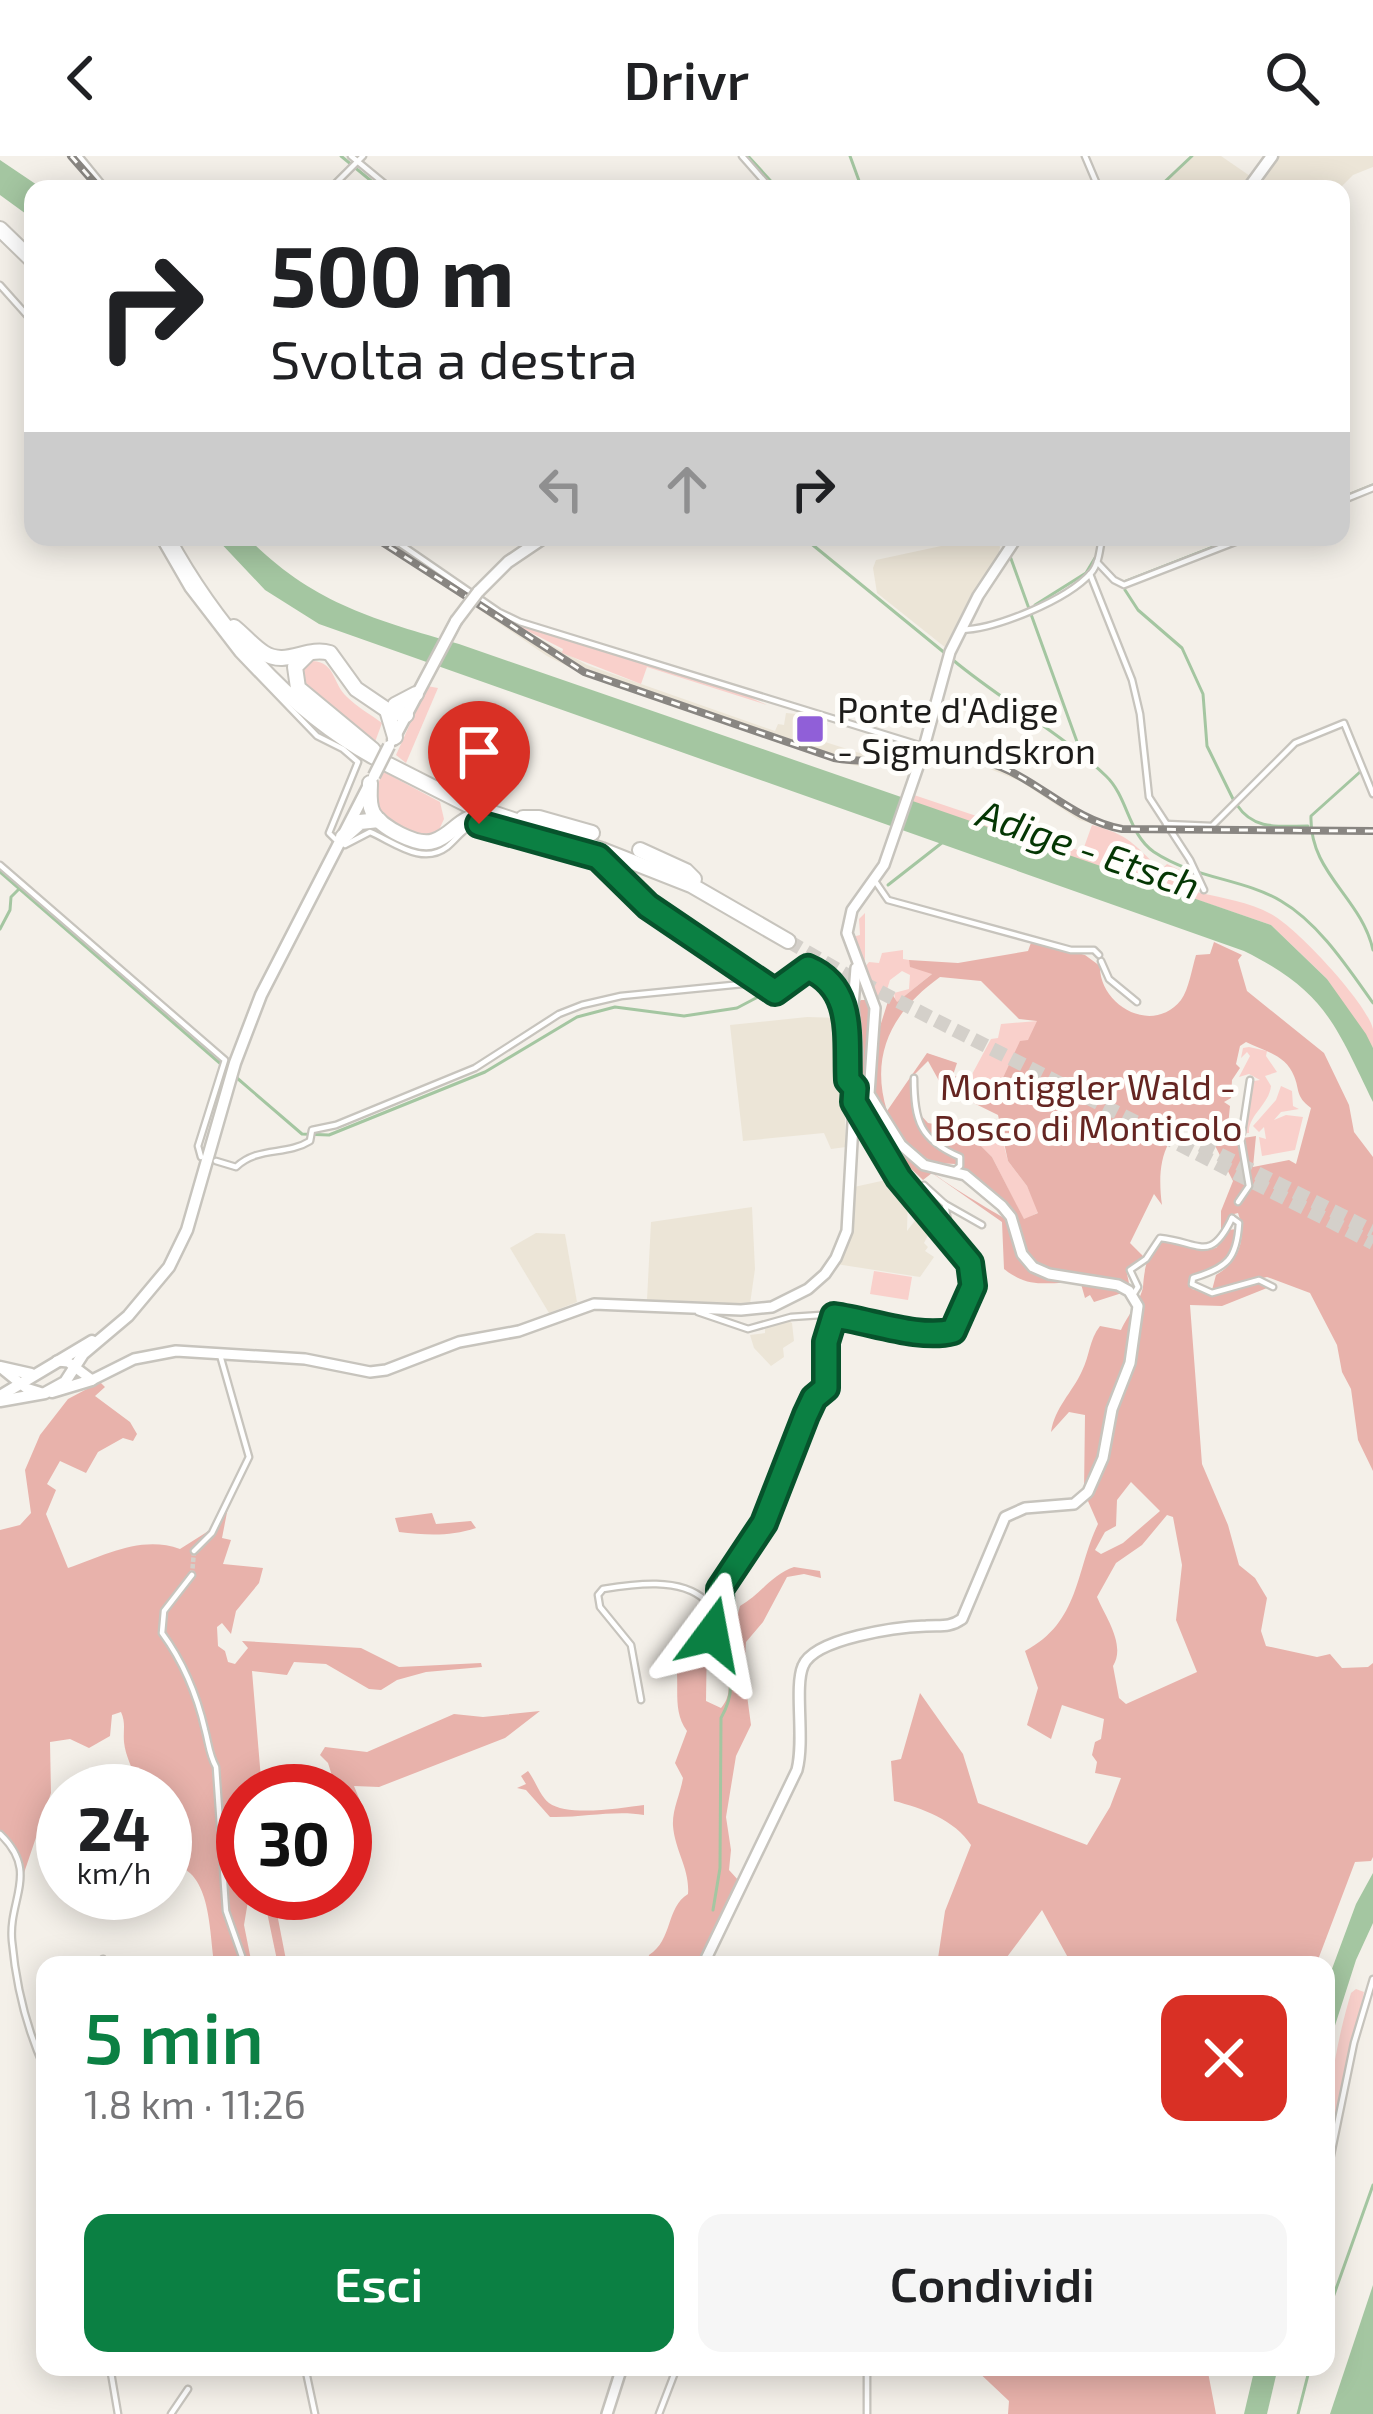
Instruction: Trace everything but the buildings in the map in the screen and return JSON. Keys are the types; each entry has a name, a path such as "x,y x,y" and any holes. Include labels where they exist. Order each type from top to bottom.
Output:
{"highway":[{"path":"0,225 24,244"},
{"path":"0,225 24,251"},
{"path":"176,546 212,608 245,650 300,704 443,801 449,816 442,836"},
{"path":"177,546 234,627 314,708 379,759 466,804 595,846 691,885 789,938 694,879 646,858 456,794 379,759 298,688 295,667 319,650"},
{"path":"234,627 272,657 319,650 337,658 350,683 392,708"},
{"path":"375,819 370,806 392,708 418,690"},
{"path":"355,812 417,842 434,842 462,820 484,815 595,846"},
{"path":"523,818 539,818 595,846"},
{"path":"341,840 354,826 375,819"},
{"path":"640,850 694,879"}],"main road":[{"path":"418,690 456,621 495,574 533,546"},
{"path":"707,1956 797,1770 805,1661 833,1642 958,1623 968,1610 1005,1517 1024,1508 1061,1507 1083,1498 1102,1458 1112,1409 1130,1363 1138,1315 1133,1295 1118,1286 1033,1267 1022,1254 1007,1211 955,1170 929,1167 913,1157 874,1107 868,1083 876,1025 849,945 848,921 875,881 895,832 949,656 1011,546"},
{"path":"0,1398 100,1338 128,1316 169,1267 200,1191 230,1062 379,759"},
{"path":"0,1398 74,1388 154,1354 219,1352 304,1359 370,1372 459,1342 519,1331 584,1305 619,1302 741,1310 772,1306 808,1289 831,1266 849,1221 862,991"},
{"path":"47,1392 65,1382 100,1338"},
{"path":"56,1361 68,1362 92,1380"},
{"path":"2,1368 47,1392"},
{"path":"0,1398 6,1383 2,1368"},
{"path":"607,2414 619,2376"}],"street":[{"path":"79,156 99,180"},
{"path":"742,156 763,180"},
{"path":"357,158 381,180"},
{"path":"0,285 24,312"},
{"path":"163,546 188,589 238,654 317,736 358,762 329,833 341,840 370,832 408,851 428,854 440,852 465,828 479,824 595,846 648,906 769,987"},
{"path":"403,546 520,622 924,747"},
{"path":"961,630 1029,612 1090,574 1100,546"},
{"path":"1097,562 1124,585 1225,546"},
{"path":"1090,574 1126,659 1140,714 1146,787 1204,890"},
{"path":"1165,824 1212,826 1295,743 1345,723 1373,794"},
{"path":"0,865 230,1062"},
{"path":"875,881 888,900 1072,950 1094,950 1109,979 1136,1001"},
{"path":"216,1161 236,1167 253,1154 295,1149 310,1141 311,1132 475,1068 582,1005 610,997 769,987 808,968 836,985 841,996 848,1080 855,1088"},
{"path":"767,998 769,987"},
{"path":"201,1157 198,1146 226,1077"},
{"path":"914,1078 922,1129 934,1146 960,1157 955,1170"},
{"path":"1238,1202 1249,1186 1241,1136 1250,1080"},
{"path":"696,1307 748,1329 803,1315 881,1323 917,1334 953,1331 974,1278 969,1261 899,1178 854,1102"},
{"path":"924,1185 982,1226"},
{"path":"945,1204 951,1238"},
{"path":"1133,1295 1138,1287 1130,1270 1146,1259 1160,1238 1215,1245 1235,1218 1239,1227 1234,1256 1222,1269 1193,1278 1192,1284 1212,1293 1259,1280 1273,1287"},
{"path":"640,1700 631,1645 600,1606 602,1589 686,1588 705,1600 716,1634 720,1589 764,1523 806,1415 814,1398 826,1388 826,1342 834,1316"},
{"path":"194,1552 212,1532 248,1457 219,1352"},
{"path":"192,1574 164,1611 162,1633 183,1663 205,1728 207,1751 216,1767 226,1911 242,1956"},
{"path":"0,1834 11,1846 21,1874 11,1931 18,1993 36,2043"},
{"path":"1335,2135 1373,1979"},
{"path":"112,2376 118,2414"},
{"path":"307,2376 315,2414"},
{"path":"659,2414 674,2376"},
{"path":"867,2376 867,2414"},
{"path":"171,2414 188,2389"}],"shaded area":[{"path":"1194,156 1221,156 1250,176 1248,180 1168,180"},
{"path":"1278,156 1373,156 1373,167 1348,180 1262,178"},
{"path":"0,160 30,180 24,180 24,212 0,195"},
{"path":"223,546 256,546 295,578 371,617 1271,925 1327,979 1366,1034 1373,1048 1373,1102 1325,1012 1293,980 1244,951 319,624 265,590"},
{"path":"941,546 1000,547 946,648 877,593 876,560"},
{"path":"479,600 587,665 775,731 778,724 784,725 786,713 807,715 828,723 822,741 866,755 961,755 989,760 1017,771 1075,810 1103,822 1148,829 1373,827 1373,834 1114,830 1079,820 1020,781 980,765 863,767 829,760 585,675 547,656 474,606"},
{"path":"508,621 736,691 767,705 647,667 641,684 562,653 563,649"},
{"path":"313,661 326,666 342,692 382,723 375,742 305,689 301,669"},
{"path":"427,686 438,688 406,763 396,755"},
{"path":"384,772 440,802 444,819 437,834 411,834 375,810 374,790"},
{"path":"914,795 1098,857 1083,850 1092,825 1105,829 1130,842 1161,870 1167,864 1199,879 1199,885 1193,885 1197,892 1271,914 1313,949 1358,1002 1373,1029 1373,1048 1327,979 1271,925 912,802"},
{"path":"865,913 865,967 869,962 879,963 882,953 903,950 903,959 911,967 933,973 896,1003 894,993 909,989 910,975 902,971 890,980 884,999 876,997 852,937 860,935 859,919"},
{"path":"842,1018 846,1147 831,1149 824,1133 743,1141 730,1025"},
{"path":"1038,1021 1023,1056 996,1093 970,1078 991,1039 998,1038 1001,1024"},
{"path":"1243,1048 1267,1051 1277,1072 1265,1076 1269,1093 1249,1133 1244,1133 1254,1081 1260,1080 1249,1074 1239,1077 1250,1056 1247,1052 1241,1058"},
{"path":"1281,1086 1292,1091 1293,1106 1299,1109 1281,1112 1274,1120 1286,1115 1303,1117 1295,1150 1262,1156 1259,1137 1266,1139 1264,1127 1259,1132 1253,1126 1276,1100"},
{"path":"999,1127 1008,1161 1039,1212 1024,1220 992,1157 978,1143"},
{"path":"895,1178 908,1195 907,1231 920,1214 934,1224 924,1243 925,1251 934,1257 920,1277 836,1264 853,1230 854,1187"},
{"path":"752,1207 755,1269 750,1304 647,1300 651,1222"},
{"path":"536,1233 565,1234 577,1302 549,1313 510,1248"},
{"path":"874,1271 912,1277 908,1300 870,1294"},
{"path":"787,1320 792,1323 794,1341 771,1366 754,1348 750,1335 765,1333"},
{"path":"1373,1873 1373,1923 1335,2026 1335,1961"},
{"path":"1356,1989 1364,1992 1335,2123 1335,2063 1351,1993"},
{"path":"1373,2285 1373,2414 1330,2414"},
{"path":"1253,2376 1276,2376 1267,2414 1244,2414"}],"green space":[{"name":"Montiggler Wald - Bosco di Monticolo","path":"1032,940 1085,955 1100,966 1108,993 1118,1003 1129,1011 1156,1015 1181,1000 1196,955 1210,954 1214,942 1242,955 1238,960 1247,991 1324,1053 1349,1105 1354,1132 1373,1157 1373,1471 1358,1440 1351,1389 1337,1345 1310,1293 1267,1277 1212,1290 1216,1275 1235,1256 1242,1231 1238,1213 1230,1215 1221,1234 1221,1211 1233,1181 1202,1120 1178,1132 1165,1152 1162,1205 1154,1194 1130,1243 1144,1257 1126,1269 1130,1288 1042,1269 1028,1258 999,1199 956,1164 934,1163 915,1151 887,1120 872,1093 876,1039 891,992 897,1002 932,974 910,967 909,960 958,963 1028,951","holes":["940,977 981,981 1019,1019 1037,1021 1028,1040 1020,1041 996,1093 953,1075 957,1063 927,1053 887,1111 881,1070 890,1035 910,1004","1246,1042 1286,1063 1300,1096 1311,1108 1296,1164 1289,1160 1253,1167 1256,1136 1227,1136 1230,1106 1224,1102 1231,1098 1232,1080 1240,1068 1236,1064 1240,1046","928,1061 943,1088 998,1115 1008,1161 1027,1186 1038,1213 1024,1219 992,1157 974,1139 958,1128 928,1123 917,1111 912,1077"]},
{"path":"867,1000 871,1017 865,1082 882,1125 921,1164 1011,1222 1016,1252 1027,1269 1077,1284 1032,1282 1004,1269 1002,1222 932,1173 923,1180 883,1142 858,1099 857,1004"},
{"name":"Montiggler Wald - Bosco di Monticolo","path":"1236,1229 1229,1254 1212,1269 1194,1274 1189,1283 1192,1289 1212,1294 1260,1283 1267,1288 1222,1306 1190,1305 1202,1464 1239,1565 1255,1578 1267,1598 1261,1631 1266,1646 1317,1657 1330,1654 1342,1668 1373,1663 1373,1857 1355,1862 1319,1956 1067,1956 1042,1910 1008,1956 938,1956 945,1911 971,1845 947,1822 894,1801 891,1761 901,1759 920,1693 963,1754 978,1803 1087,1845 1121,1778 1095,1773 1097,1762 1092,1755 1104,1719 1062,1705 1051,1739 1027,1725 1038,1688 1025,1651 1043,1639 1066,1611 1098,1524 1084,1492 1085,1415 1069,1412 1051,1432 1096,1331 1100,1326 1121,1330 1142,1292 1155,1247 1168,1242 1216,1248 1229,1230","holes":["1131,1482 1160,1511 1123,1543 1101,1554 1095,1550 1105,1532 1116,1526 1117,1500","1167,1515 1173,1517 1182,1565 1176,1620 1197,1672 1126,1704 1119,1698 1113,1666 1116,1640 1097,1597 1116,1563 1142,1545"]},
{"path":"1081,1284 1122,1293 1094,1302 1090,1295 1085,1298"},
{"path":"100,1382 105,1387 95,1396 130,1422 137,1434 133,1441 123,1438 98,1452 86,1473 60,1461 47,1484 56,1490 46,1514 68,1568 138,1545 180,1549 210,1530 226,1495 230,1497 222,1538 231,1540 223,1564 263,1568 259,1583 236,1611 231,1634 222,1623 217,1627 218,1646 228,1662 235,1664 248,1648 242,1641 361,1648 399,1667 481,1663 482,1667 426,1672 381,1690 369,1689 326,1664 294,1662 287,1675 252,1671 260,1764 216,1764 216,1920 245,1920 250,1956 213,1956 205,1900 192,1876 192,1764 130,1764 121,1712 112,1715 110,1736 89,1748 70,1739 50,1742 50,1764 36,1764 36,1837 24,1873 13,1845 0,1833 0,1530 20,1525 31,1513 25,1470 40,1435 68,1399"},
{"path":"432,1513 436,1524 471,1521 476,1528 447,1534 399,1532 395,1518"},
{"path":"794,1567 820,1571 821,1578 787,1577 763,1622 746,1642 744,1673 751,1725 736,1756 726,1817 729,1870 739,1881 705,1956 649,1956 688,1894 673,1826 683,1778 675,1763 687,1731 678,1705 675,1658 694,1639 700,1620 707,1634 706,1701 721,1708 729,1690 722,1617 736,1621 740,1606"},
{"path":"540,1711 505,1738 379,1787 372,1787 372,1764 328,1764 320,1755 325,1747 367,1752 454,1714 483,1717"},
{"path":"528,1771 546,1800 558,1807 595,1810 644,1805 644,1815 550,1817 526,1790 517,1788 526,1784 521,1776"},
{"path":"269,1920 278,1920 285,1956 276,1956"},
{"path":"983,2376 1209,2376 1216,2414 1008,2414 1009,2401"}],"waterway":[{"path":"341,156 370,180"},
{"path":"748,156 770,180"},
{"path":"850,156 859,180"},
{"path":"1167,180 1192,156"},
{"path":"1350,494 1373,485"},
{"path":"814,546 946,654"},
{"path":"1124,582 1216,546"},
{"path":"1010,556 1080,750"},
{"path":"1035,605 1086,573 1095,558"},
{"path":"1125,590 1138,610 1182,648 1203,694 1207,746 1234,801"},
{"name":"Adige - Etsch","path":"953,660 1106,776 1139,835 1154,852 1186,868 1266,893 1295,910 1332,947 1373,1003"},
{"path":"1360,772 1311,816 1318,854 1358,915 1373,950"},
{"path":"1237,805 1260,823 1308,826"},
{"path":"888,885 943,842"},
{"path":"0,872 230,1072"},
{"path":"0,929 11,897 19,889"},
{"path":"237,1078 302,1134 329,1135 485,1072 577,1017 615,1007 684,1016 737,1008 800,961"},
{"path":"713,1910 720,1868 721,1718 730,1689 717,1612"},
{"path":"1335,2292 1373,2185"},
{"path":"1298,2414 1308,2376"}],"tunnel":[{"path":"788,941 1373,1243"},
{"path":"1201,1145 1373,1231"},
{"path":"192,1575 194,1551"}],"railway":[{"path":"71,156 92,180"},
{"path":"388,546 584,672 834,758 948,757 986,762 1085,816 1122,829 1373,831"}],"place":[{"name":"Ponte d'Adige - Sigmundskron","path":"810,729"}],"route":[{"path":"479,824 598,857 648,906 775,992 808,968 836,985 854,1102 899,1178 971,1267 973,1286 953,1331 917,1334 834,1316 826,1342 826,1388 814,1398 806,1415 764,1523 720,1589 721,1630 712,1634"}]}
